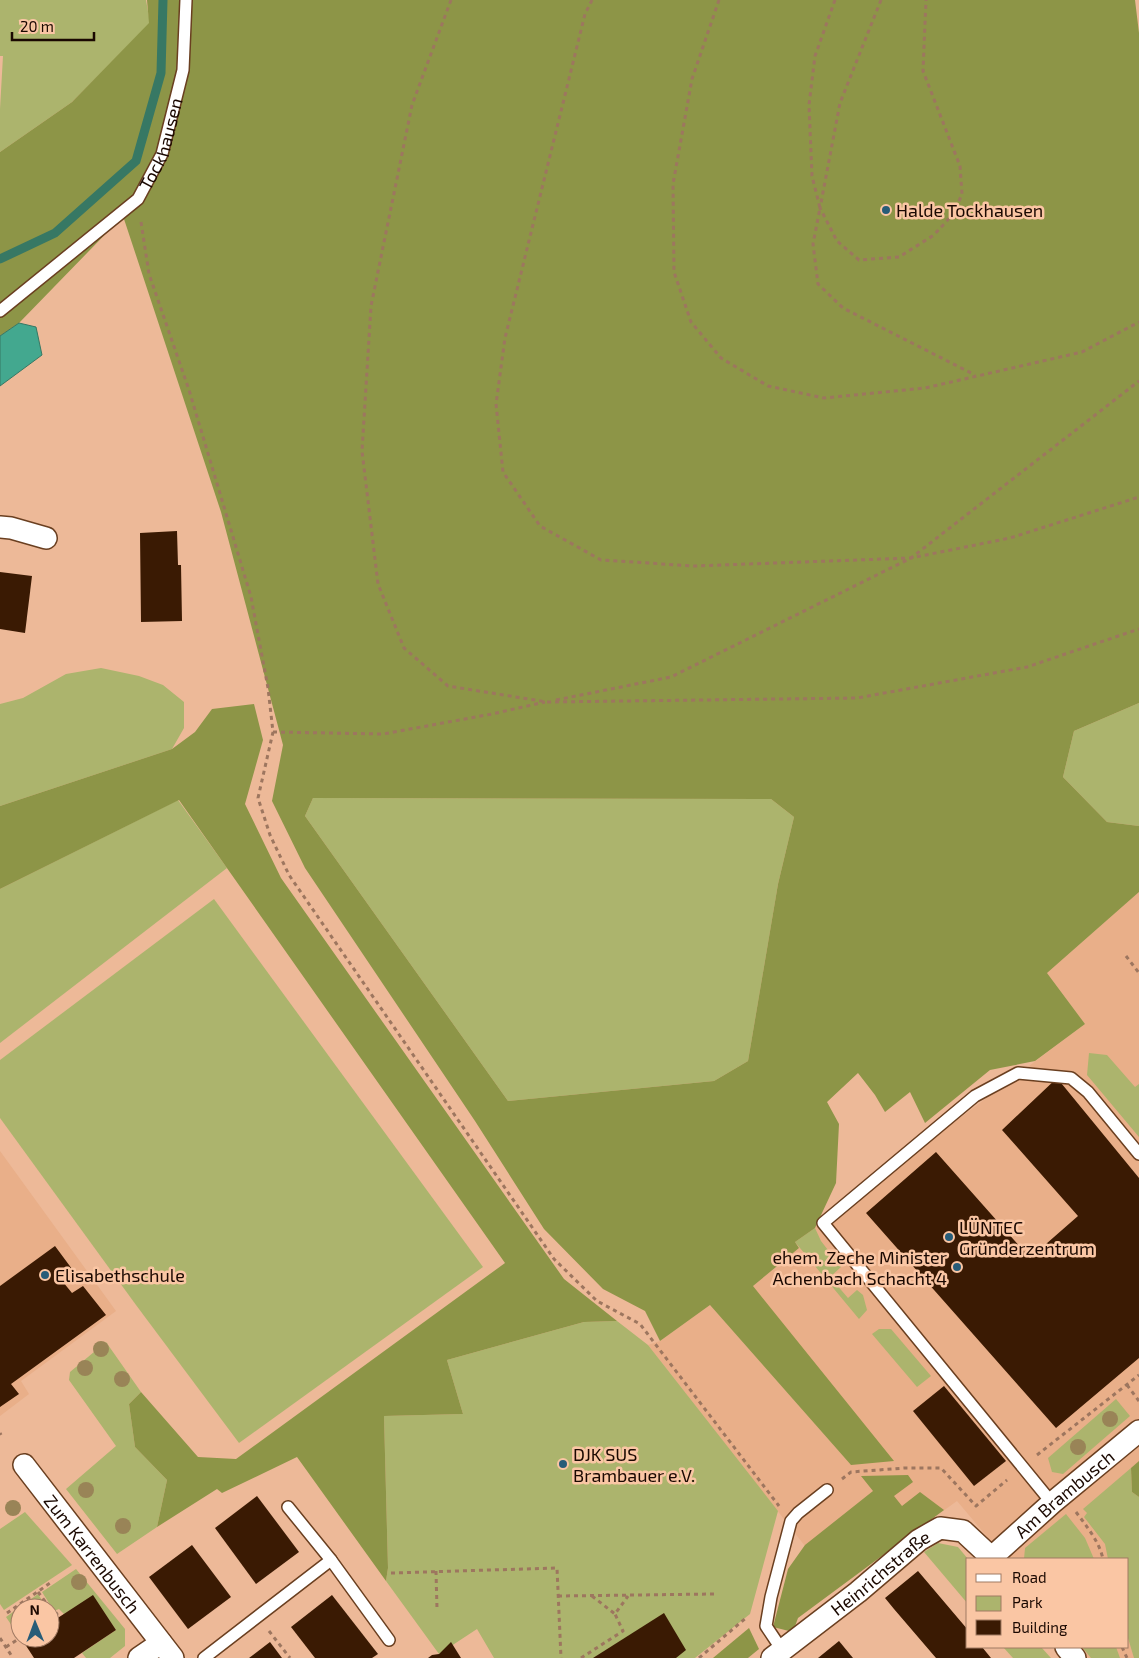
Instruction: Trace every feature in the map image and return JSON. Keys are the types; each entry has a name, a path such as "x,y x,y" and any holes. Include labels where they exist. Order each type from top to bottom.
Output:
{"street":[{"path":"0,528 11,528 46,538"},
{"name":"Am Brambusch","path":"992,1558 1057,1498 1139,1431"},
{"name":"Zum Karrenbusch","path":"24,1465 167,1650 139,1658"},
{"name":"Heinrichstraße","path":"777,1654 858,1592 919,1540 940,1528 963,1531 992,1558"},
{"path":"1067,1648 1075,1658"}],"lane":[{"name":"Tockhausen","path":"0,310 138,199 162,154 183,70 186,0"},
{"path":"1057,1498 1022,1468 823,1224 975,1096 1018,1073 1071,1078 1088,1092 1139,1154"},
{"path":"777,1654 766,1626 771,1597 791,1521 827,1490"},
{"path":"288,1507 331,1560 389,1640"},
{"path":"204,1658 331,1560"}],"path":[{"path":"451,0 412,105 371,306 362,451 378,584 404,648 448,686 546,702 857,698 1027,667 1139,629"},
{"path":"592,0 586,14 505,338 496,404 503,472 540,526 601,560 694,566 911,558 1010,538 1139,497"},
{"path":"719,0 692,79 673,184 674,272 691,322 722,358 768,386 824,398 925,388 1082,352 1139,322"},
{"path":"835,0 815,56 810,104 812,176 820,208 838,241 859,260 900,257 934,235 954,213 962,194 960,166 923,72 926,0"},
{"path":"881,0 840,103 813,244 818,284 843,308 975,375"},
{"path":"138,199 149,274 189,390 252,597 268,688 273,732 258,798 270,835 289,875 554,1259 597,1301 640,1324 791,1521"},
{"path":"273,732 383,734 492,714 671,677 911,558 1139,381"},
{"path":"1126,956 1139,973"},
{"path":"851,1472 940,1468 976,1506 1139,1374"},
{"path":"1126,1385 1139,1401"},
{"path":"1057,1498 1093,1536 1101,1550 1103,1558"},
{"path":"391,1573 557,1568 561,1658"},
{"path":"436,1572 437,1609"},
{"path":"8,1613 53,1581"},
{"path":"38,1592 42,1598"},
{"path":"558,1596 715,1594"},
{"path":"581,1658 623,1631 615,1614 592,1596"},
{"path":"615,1614 628,1596"},
{"path":"699,1658 771,1597"},
{"path":"258,1616 290,1658"},
{"path":"0,1638 13,1658"},
{"path":"6,1647 10,1644"}],"shaded area":[{"name":"ehem. Zeche Minister Achenbach Schacht 4","path":"1139,892 1139,1658 1088,1658 1079,1648 1129,1648 1129,1558 1005,1558 957,1501 837,1587 648,1345 660,1341 710,1305 851,1465 753,1286 799,1248 795,1242 1085,1024 1047,973"},
{"name":"Elisabethschule","path":"0,1151 116,1311 21,1381 29,1394 0,1416"}],"green space":[{"path":"0,0 146,0 150,23 72,102 0,152 3,56 0,56"},
{"path":"147,0 1135,0 1139,33 1139,703 1074,731 1063,777 1107,822 1139,826 1139,892 1047,973 1085,1024 1035,1061 990,1070 925,1123 910,1092 885,1112 858,1073 827,1102 839,1124 836,1183 815,1228 795,1242 799,1248 753,1286 894,1461 851,1465 710,1305 660,1341 645,1311 603,1289 544,1229 475,1121 305,868 272,801 283,745 221,512 123,216 19,323 0,336 0,152 72,102 149,23","holes":["313,798 771,799 794,817 778,884 748,1061 714,1081 508,1101 305,816"]},
{"path":"101,668 139,676 163,685 184,702 184,728 172,749 0,806 0,704 23,698 66,674"},
{"path":"1139,703 1139,826 1107,822 1063,777 1074,731"},
{"path":"254,704 263,740 245,804 281,878 564,1279 617,1321 584,1322 447,1360 463,1414 384,1416 388,1568 386,1581 297,1457 222,1493 217,1489 157,1527 167,1480 135,1447 129,1404 141,1392 198,1457 236,1459 505,1263 179,800 0,889 0,806 172,749 195,732 212,709"},
{"path":"313,798 771,799 794,817 778,884 748,1061 714,1081 508,1101 305,816"},
{"path":"178,800 227,868 0,1043 0,889"},
{"path":"214,899 483,1267 239,1443 0,1118 0,1060"},
{"path":"1089,1053 1107,1055 1135,1087 1139,1084 1139,1137 1087,1075"},
{"path":"815,1228 821,1241 841,1267 830,1277 848,1298 857,1290 863,1295 867,1310 859,1319 795,1242"},
{"name":"DJK SUS Brambauer e.V.","path":"617,1321 648,1345 778,1511 750,1614 695,1658 494,1658 477,1629 439,1654 386,1581 388,1568 384,1416 463,1414 447,1360 584,1322"},
{"path":"879,1329 891,1329 931,1376 917,1387 872,1334"},
{"path":"106,1342 141,1392 129,1404 135,1447 167,1480 157,1527 117,1554 66,1489 116,1446 69,1380 70,1372"},
{"path":"1116,1399 1130,1416 1063,1474 1052,1472 1048,1458"},
{"path":"1139,1461 1139,1497 1132,1492 1131,1468"},
{"path":"1131,1468 1132,1492 1139,1497 1139,1658 1134,1658 1129,1641 1129,1558 1108,1558 1105,1544 1084,1517 1087,1513 1083,1509"},
{"path":"908,1475 913,1482 894,1496 902,1506 920,1492 944,1510 798,1618 793,1632 773,1627 788,1569 805,1545 873,1491 861,1476"},
{"path":"25,1512 72,1565 22,1598 10,1598 10,1606 4,1610 0,1604 0,1529"},
{"path":"1066,1514 1085,1538 1094,1558 1024,1558 1025,1548"},
{"path":"938,1543 958,1547 967,1558 966,1602 924,1552"},
{"path":"76,1569 125,1629 125,1646 110,1658 86,1658 82,1653 116,1630 93,1596 64,1614 60,1610 60,1598 46,1598 42,1592"},
{"path":"38,1594 41,1598 32,1598"},
{"path":"10,1614 10,1623 6,1617"},
{"path":"749,1628 759,1649 748,1658 713,1658"},
{"path":"1004,1648 1042,1648 1051,1658 1013,1658"},
{"path":"1083,1648 1116,1648 1120,1658 1091,1658"}],"water":[{"path":"19,323 36,327 42,355 0,386 0,336"}],"building":[{"path":"177,531 178,565 181,565 182,621 141,622 140,533"},
{"path":"0,572 32,576 25,633 0,629"},
{"name":"LÜNTEC Gründerzentrum","path":"1057,1078 1139,1178 1139,1358 1056,1428 866,1213 936,1152 1030,1258 1078,1216 1002,1130"},
{"path":"55,1246 75,1273 63,1282 72,1293 83,1286 106,1315 11,1384 19,1394 0,1407 0,1286"},
{"path":"944,1386 1006,1461 974,1486 913,1411"},
{"path":"257,1496 299,1552 256,1584 215,1528"},
{"path":"192,1545 231,1597 188,1629 149,1577"},
{"path":"918,1571 966,1628 966,1648 983,1648 991,1658 936,1658 885,1598"},
{"path":"93,1595 116,1630 74,1658 34,1658 28,1648 60,1648 60,1616"},
{"path":"332,1595 378,1654 372,1658 315,1658 291,1627"},
{"path":"664,1613 686,1650 676,1658 593,1658"},
{"path":"839,1641 853,1658 818,1658"},
{"path":"270,1642 282,1658 249,1658"},
{"path":"451,1642 461,1658 428,1658 439,1654"}],"waterway":[{"path":"0,259 55,233 136,161 161,73 163,0"}],"place":[{"name":"Halde Tockhausen","path":"886,210"},
{"name":"LÜNTEC Gründerzentrum","path":"949,1237"},
{"name":"ehem. Zeche Minister Achenbach Schacht 4","path":"957,1267"},
{"name":"Elisabethschule","path":"45,1275"},
{"name":"DJK SUS Brambauer e.V.","path":"563,1464"}]}
